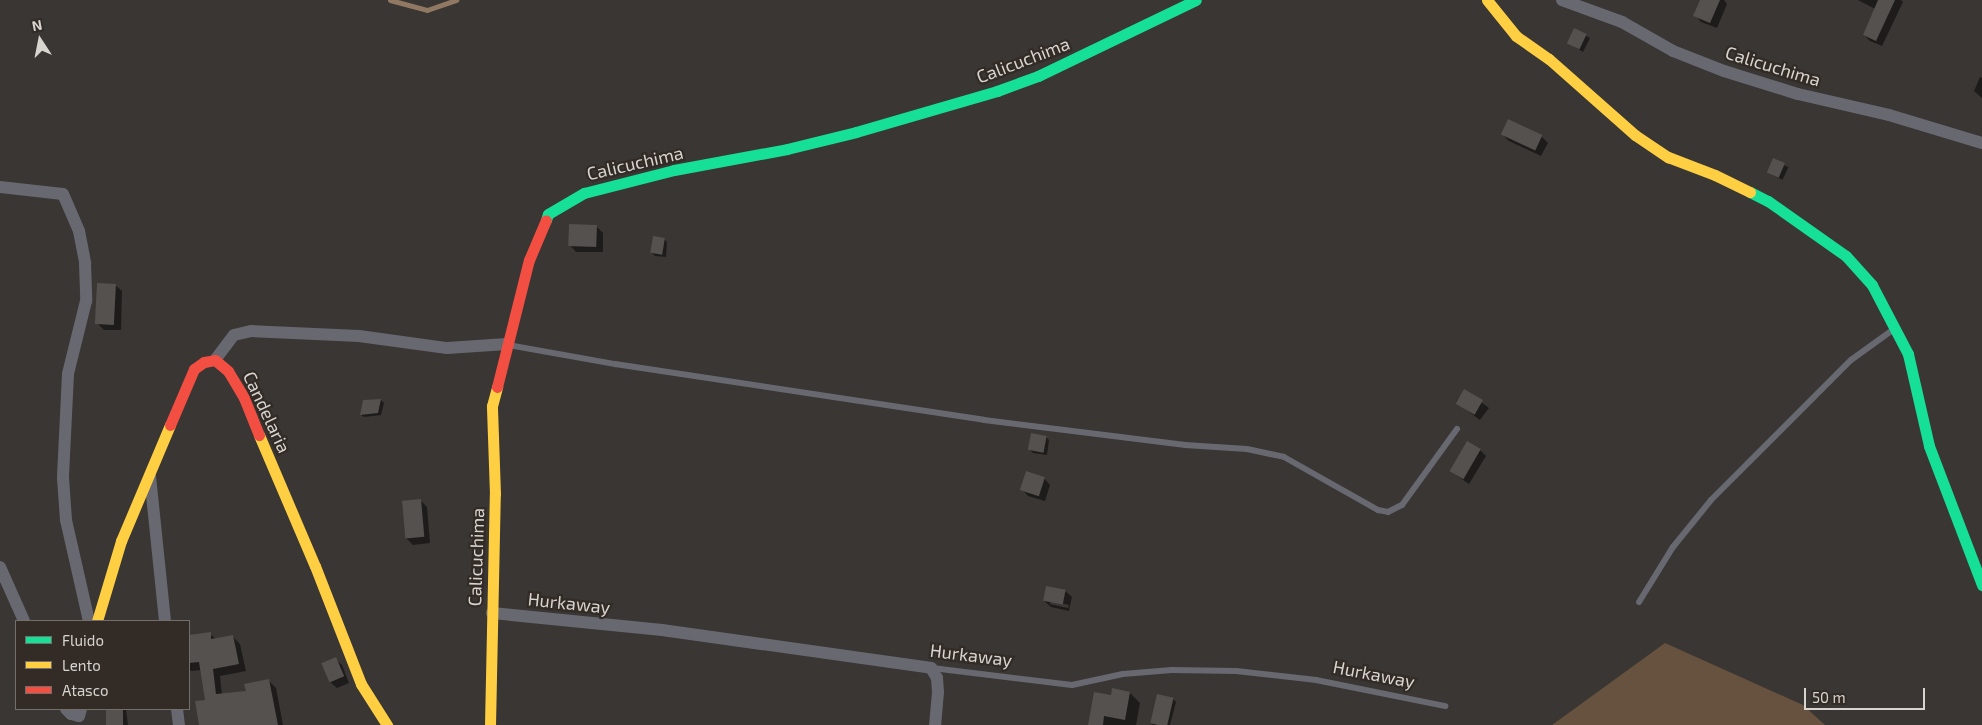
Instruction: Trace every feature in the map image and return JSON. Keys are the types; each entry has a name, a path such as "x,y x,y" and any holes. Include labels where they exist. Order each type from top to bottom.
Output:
{"street":[{"name":"Calicuchima","path":"490,725 495,494 492,406 529,260 548,214 584,193 674,170 787,149 848,134 997,91 1038,76 1196,0"},
{"path":"1487,0 1516,36 1549,59 1635,135 1668,157 1715,175 1768,201 1846,256 1872,286 1908,354 1929,446 1952,512 1982,585"},
{"name":"Calicuchima","path":"1562,0 1622,22 1672,51 1724,71 1798,94 1889,115 1982,143"},
{"path":"0,188 63,194 78,231 85,263 86,301 68,374 63,478 66,520 89,620"},
{"path":"97,620 121,541 194,369 204,362 215,360 234,335 251,331 359,336 447,348 507,344"},
{"name":"Candelaria","path":"215,360 228,371 244,398 315,566 361,684 387,725"},
{"path":"150,476 165,620"},
{"path":"0,567 24,620"},
{"name":"Hurkaway","path":"492,613 662,630 931,668"},
{"path":"931,668 936,678 938,692 935,725"},
{"path":"67,710 71,714 80,716"},
{"path":"176,710 179,725"}],"lane":[{"path":"1638,602 1673,547 1711,500 1851,360 1894,329"},
{"path":"507,344 615,364 984,420 1185,445 1247,449 1284,458 1378,510 1388,512 1402,505 1457,429"},
{"name":"Hurkaway","path":"931,668 1072,685 1123,674 1172,670 1236,671 1316,680 1445,706"}],"shaded area":[{"path":"1665,643 1803,705 1825,725 1552,725"}],"building":[{"path":"1700,0 1720,0 1710,23 1693,16"},
{"path":"1878,0 1895,0 1876,41 1863,35"},
{"path":"1574,28 1587,34 1580,49 1567,43"},
{"path":"1508,119 1542,135 1535,150 1501,134"},
{"path":"1773,158 1785,163 1779,178 1767,173"},
{"path":"569,224 597,225 596,247 568,246"},
{"path":"653,236 665,238 662,255 650,253"},
{"path":"97,283 116,284 114,325 95,324"},
{"path":"1464,389 1483,400 1475,415 1456,404"},
{"path":"381,399 378,413 360,415 363,400"},
{"path":"1031,433 1047,436 1043,453 1028,450"},
{"path":"1467,441 1481,449 1463,479 1450,471"},
{"path":"1026,471 1045,477 1039,496 1020,490"},
{"path":"421,499 424,537 405,539 402,501"},
{"path":"1046,586 1066,590 1063,605 1043,601"},
{"path":"211,632 211,639 233,635 239,664 213,669 216,694 246,691 244,684 269,679 278,725 199,725 195,701 205,700 199,662 190,663 190,635"},
{"path":"336,657 344,676 329,683 321,663"},
{"path":"1112,688 1130,692 1125,720 1104,716 1103,725 1088,725 1094,692 1111,695"},
{"path":"1157,694 1174,698 1167,725 1150,723"},
{"path":"106,710 123,710 123,725 106,725"}],"waterway":[{"path":"390,0 427,10 456,0"}],"traffic: fast":[{"path":"546,220 548,214 584,193 674,170 787,149 856,132 997,91 1038,76 1196,0"},
{"path":"1750,192 1768,201 1846,256 1872,285 1908,354 1929,446 1982,585"}],"traffic: slow":[{"path":"1487,0 1516,36 1549,59 1635,135 1668,157 1715,175 1750,192"},
{"path":"490,725 495,494 492,406 497,387"},
{"path":"97,620 121,541 170,425"},
{"path":"259,435 315,566 361,684 387,725"}],"traffic: jam":[{"path":"497,387 529,260 546,220"},
{"path":"170,425 194,369 204,362 215,360 228,371 244,398 259,435"}]}
